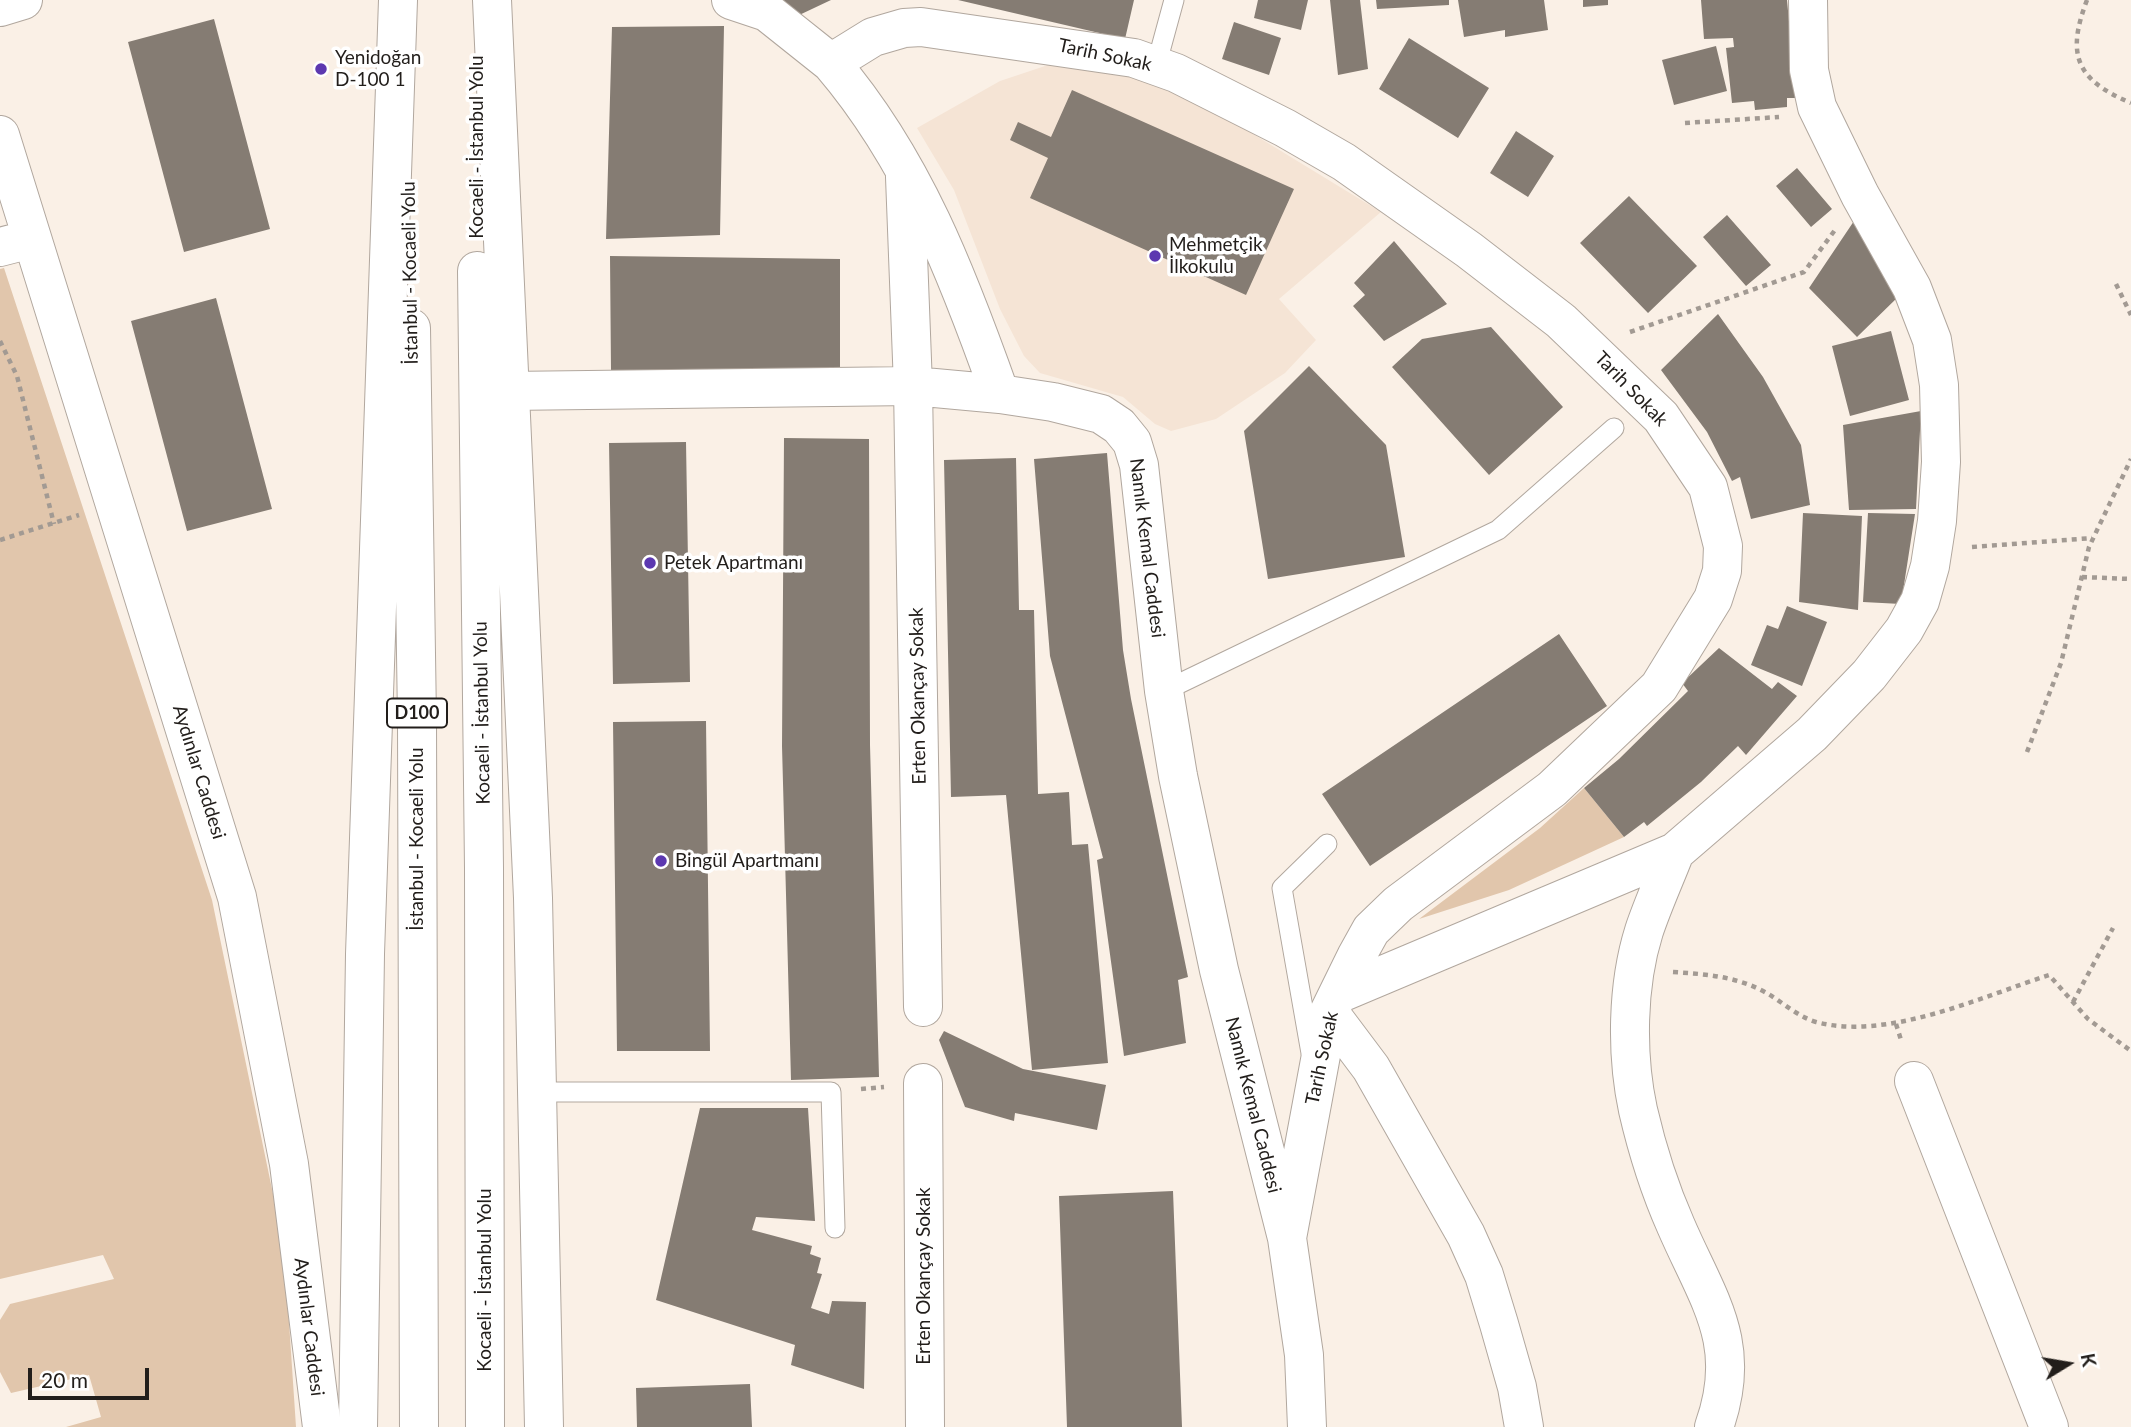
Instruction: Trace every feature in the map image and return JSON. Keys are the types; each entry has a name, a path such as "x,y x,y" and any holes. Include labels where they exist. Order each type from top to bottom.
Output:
{"main road":[{"path":"0,7 23,0"},
{"path":"358,1427 365,954 398,0"},
{"name":"İstanbul - Kocaeli Yolu","path":"404,0 417,733 419,1427"},
{"name":"Kocaeli - İstanbul Yolu","path":"477,0 485,1427"},
{"path":"492,0 533,898 544,1427"},
{"path":"731,0 767,12 831,63 856,93 905,168 957,274 1000,394"},
{"path":"1524,1427 1517,1387 1499,1324 1484,1275 1466,1235 1333,1003 1675,852 1812,734 1869,675 1904,630 1920,601 1933,550 1941,462 1939,385 1932,340 1912,288 1860,195 1820,115 1809,70 1808,0"},
{"name":"Tarih Sokak","path":"831,63 873,37 904,28 921,27 1134,58 1261,115 1344,162 1469,250 1589,346 1661,417 1708,487 1723,546 1722,571 1713,599 1659,687 1633,715 1552,789 1398,904 1371,930 1333,1003 1287,1238"},
{"name":"Aydınlar Caddesi","path":"0,135 16,243 115,506 237,897 289,1164 322,1427"},
{"name":"Erten Okançay Sokak","path":"905,168 913,386 923,1007"},
{"name":"Namık Kemal Caddesi","path":"508,391 913,386 1053,402 1101,414 1119,426 1132,442 1139,465 1164,691 1178,776 1219,970 1287,1238"},
{"path":"1675,852 1644,933 1633,987 1631,1048 1638,1108 1675,1224 1717,1315 1726,1346 1726,1380 1714,1427"},
{"path":"1913,1081 2049,1427"},
{"name":"Erten Okançay Sokak","path":"923,1083 925,1427"},
{"path":"1287,1238 1304,1354 1307,1427"}],"lane":[{"path":"1156,66 1174,0"},
{"path":"1164,691 1498,530 1614,428"},
{"path":"1316,1083 1282,888 1327,844"},
{"path":"538,1092 831,1092 835,1228"}],"path":[{"path":"2087,0 2076,28 2075,46 2079,64 2104,92 2131,103"},
{"path":"1685,123 1820,115"},
{"path":"1589,346 1804,272 1860,195"},
{"path":"2116,284 2131,315"},
{"path":"0,341 17,376 54,524"},
{"path":"2027,752 2061,663 2093,538 2131,459"},
{"path":"0,540 115,506"},
{"path":"1933,550 2093,538"},
{"path":"2082,577 2131,579"},
{"path":"2073,1002 2113,928"},
{"path":"1637,969 1707,974 1737,980 1764,991 1790,1012 1817,1022 1856,1027 1896,1024 2049,975 2088,1019 2131,1051"},
{"path":"831,1092 923,1083"}],"shaded area":[{"name":"Mehmetçik İlkokulu","path":"1057,62 1134,73 1235,123 1381,212 1279,299 1316,340 1285,373 1216,419 1171,431 1155,424 1123,397 1040,373 1024,356 1000,309 954,190 917,128 1000,81"},
{"path":"4,268 212,900 284,1247 296,1427 66,1427 101,1417 89,1375 11,1393 0,1372 0,1320 10,1304 114,1279 103,1255 0,1279 0,269"},
{"path":"1584,788 1624,837 1509,890 1419,919 1540,828"}],"building":[{"path":"782,0 831,0 795,17"},
{"path":"958,0 1134,0 1125,39"},
{"path":"1258,0 1308,0 1301,30 1254,18"},
{"path":"1330,0 1360,0 1368,69 1338,75"},
{"path":"1376,0 1449,0 1449,5 1377,9"},
{"path":"1458,0 1544,0 1548,30 1505,37 1505,30 1464,37"},
{"path":"1583,0 1608,0 1608,5 1583,7"},
{"path":"1701,0 1787,0 1796,98 1787,98 1787,107 1755,110 1754,101 1732,103 1726,48 1734,47 1733,38 1704,39"},
{"path":"214,19 270,229 184,252 128,42"},
{"path":"1234,22 1281,38 1269,75 1222,59"},
{"path":"724,26 720,235 606,239 612,27"},
{"path":"1409,38 1489,88 1458,138 1379,89"},
{"path":"1716,46 1727,91 1674,105 1662,60"},
{"path":"1072,90 1294,189 1246,295 1030,198 1048,158 1010,140 1018,122 1051,137"},
{"path":"1516,131 1554,156 1528,197 1490,173"},
{"path":"1797,168 1832,209 1811,227 1776,186"},
{"path":"1629,196 1697,266 1648,313 1580,243"},
{"path":"1727,215 1771,265 1746,286 1703,237"},
{"path":"1854,221 1899,296 1857,337 1809,288"},
{"path":"1394,241 1447,304 1384,341 1353,306 1365,295 1354,283"},
{"path":"610,256 840,259 840,370 611,370"},
{"path":"216,298 272,509 187,531 131,321"},
{"path":"1718,314 1763,377 1801,445 1810,505 1751,519 1740,477 1732,481 1707,432 1661,370"},
{"path":"1491,327 1563,407 1489,475 1392,367 1422,339"},
{"path":"1891,331 1909,400 1850,416 1832,346"},
{"path":"1309,366 1386,445 1405,557 1268,579 1244,431"},
{"path":"1921,411 1916,509 1849,510 1843,425"},
{"path":"784,438 869,439 870,745 879,1077 791,1080 782,746"},
{"name":"Petek Apartmanı","path":"686,442 690,682 613,684 609,443"},
{"path":"1107,453 1123,650 1188,977 1178,980 1186,1043 1124,1056 1097,860 1103,858 1050,656 1034,459"},
{"path":"1016,458 1019,610 1034,610 1038,794 1069,792 1072,845 1088,844 1108,1063 1032,1070 1006,795 951,797 944,460"},
{"path":"1803,513 1862,516 1858,610 1799,602"},
{"path":"1868,513 1915,514 1901,604 1863,602"},
{"path":"1787,606 1827,622 1802,686 1751,665 1767,625 1778,629"},
{"path":"1559,634 1607,706 1370,866 1322,794"},
{"path":"1719,648 1772,689 1778,682 1797,696 1746,755 1738,746 1701,782 1647,826 1644,822 1624,837 1584,788 1619,759 1688,691 1682,683"},
{"path":"706,721 710,1051 617,1051 613,722"},
{"path":"944,1031 1023,1069 1106,1085 1097,1130 1015,1113 1014,1121 965,1107 939,1040"},
{"path":"700,1108 808,1108 815,1221 756,1217 752,1230 812,1246 810,1254 821,1258 817,1273 822,1274 811,1308 829,1314 832,1301 866,1302 864,1389 791,1365 795,1345 656,1300"},
{"path":"1173,1191 1182,1427 1067,1427 1059,1196"},
{"path":"750,1384 752,1427 637,1427 636,1388"}],"place":[{"name":"Yenidoğan D-100 1","path":"321,69"},
{"name":"Mehmetçik İlkokulu","path":"1155,256"},
{"name":"Petek Apartmanı","path":"650,563"},
{"name":"Bingül Apartmanı","path":"661,861"}]}
